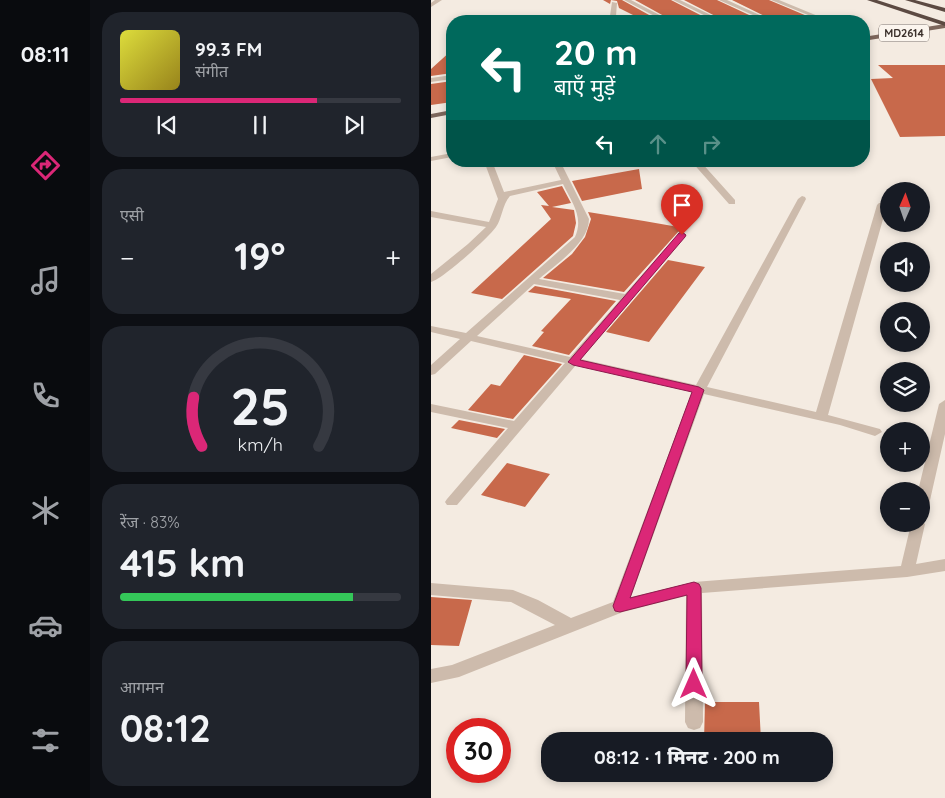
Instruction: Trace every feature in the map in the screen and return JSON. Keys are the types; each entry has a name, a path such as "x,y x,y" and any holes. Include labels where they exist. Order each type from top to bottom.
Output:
{"highway":[{"path":"870,0 945,25"},
{"path":"908,0 945,10"}],"main road":[{"name":"MD2614","path":"871,38 945,25"},
{"path":"431,116 446,113"}],"street":[{"path":"431,5 439,0"},
{"path":"627,0 656,15"},
{"path":"676,0 707,15"},
{"path":"723,0 757,15"},
{"path":"773,0 812,15"},
{"path":"613,15 614,3"},
{"path":"431,80 446,78"},
{"path":"431,159 446,156"},
{"path":"490,167 503,198"},
{"path":"431,371 579,238 584,227 584,218 559,167"},
{"path":"700,167 732,202"},
{"path":"431,279 436,268 481,237 493,224 503,198 513,192 566,181"},
{"path":"620,606 699,390 802,200"},
{"path":"821,417 880,212"},
{"path":"431,214 493,224"},
{"path":"453,502 682,235"},
{"path":"531,281 628,298"},
{"path":"431,329 821,417 875,432"},
{"path":"927,482 945,404"},
{"path":"431,408 517,426"},
{"path":"907,571 916,532"},
{"path":"431,676 453,672 620,606 694,588 907,571 945,565"},
{"path":"694,588 694,722"},
{"path":"431,589 480,591 513,596 532,604 571,626"}],"building":[{"path":"603,0 611,0 610,4"},
{"path":"611,0 622,0 649,15 633,15 619,8 617,1"},
{"path":"635,0 671,0 700,15 662,15"},
{"path":"684,0 717,0 749,15 713,15"},
{"path":"732,0 769,0 805,15 763,15"},
{"path":"446,55 446,74 431,76 431,69"},
{"path":"878,65 945,65 945,136 900,137 871,79 893,78"},
{"path":"446,82 446,103 431,105 431,84"},
{"path":"639,169 642,189 582,201 572,181"},
{"path":"562,186 571,203 552,207 574,210 576,223 573,236 502,299 471,293 551,219 541,205 549,206 537,192"},
{"path":"588,212 684,228 678,232 624,292 543,278 572,254 585,237 591,219"},
{"path":"668,260 705,267 649,342 606,332"},
{"path":"535,286 616,301 569,355 532,346 544,332 541,331 571,299 528,292"},
{"path":"524,355 562,364 513,419 468,410 491,384 500,386"},
{"path":"459,420 505,429 497,438 451,428"},
{"path":"507,463 550,474 525,507 481,495"},
{"path":"431,597 472,600 459,646 431,645"},
{"path":"705,702 759,702 761,732 704,732"}],"route":[{"path":"682,235 573,362 699,390 620,606 694,588 694,684"}]}
